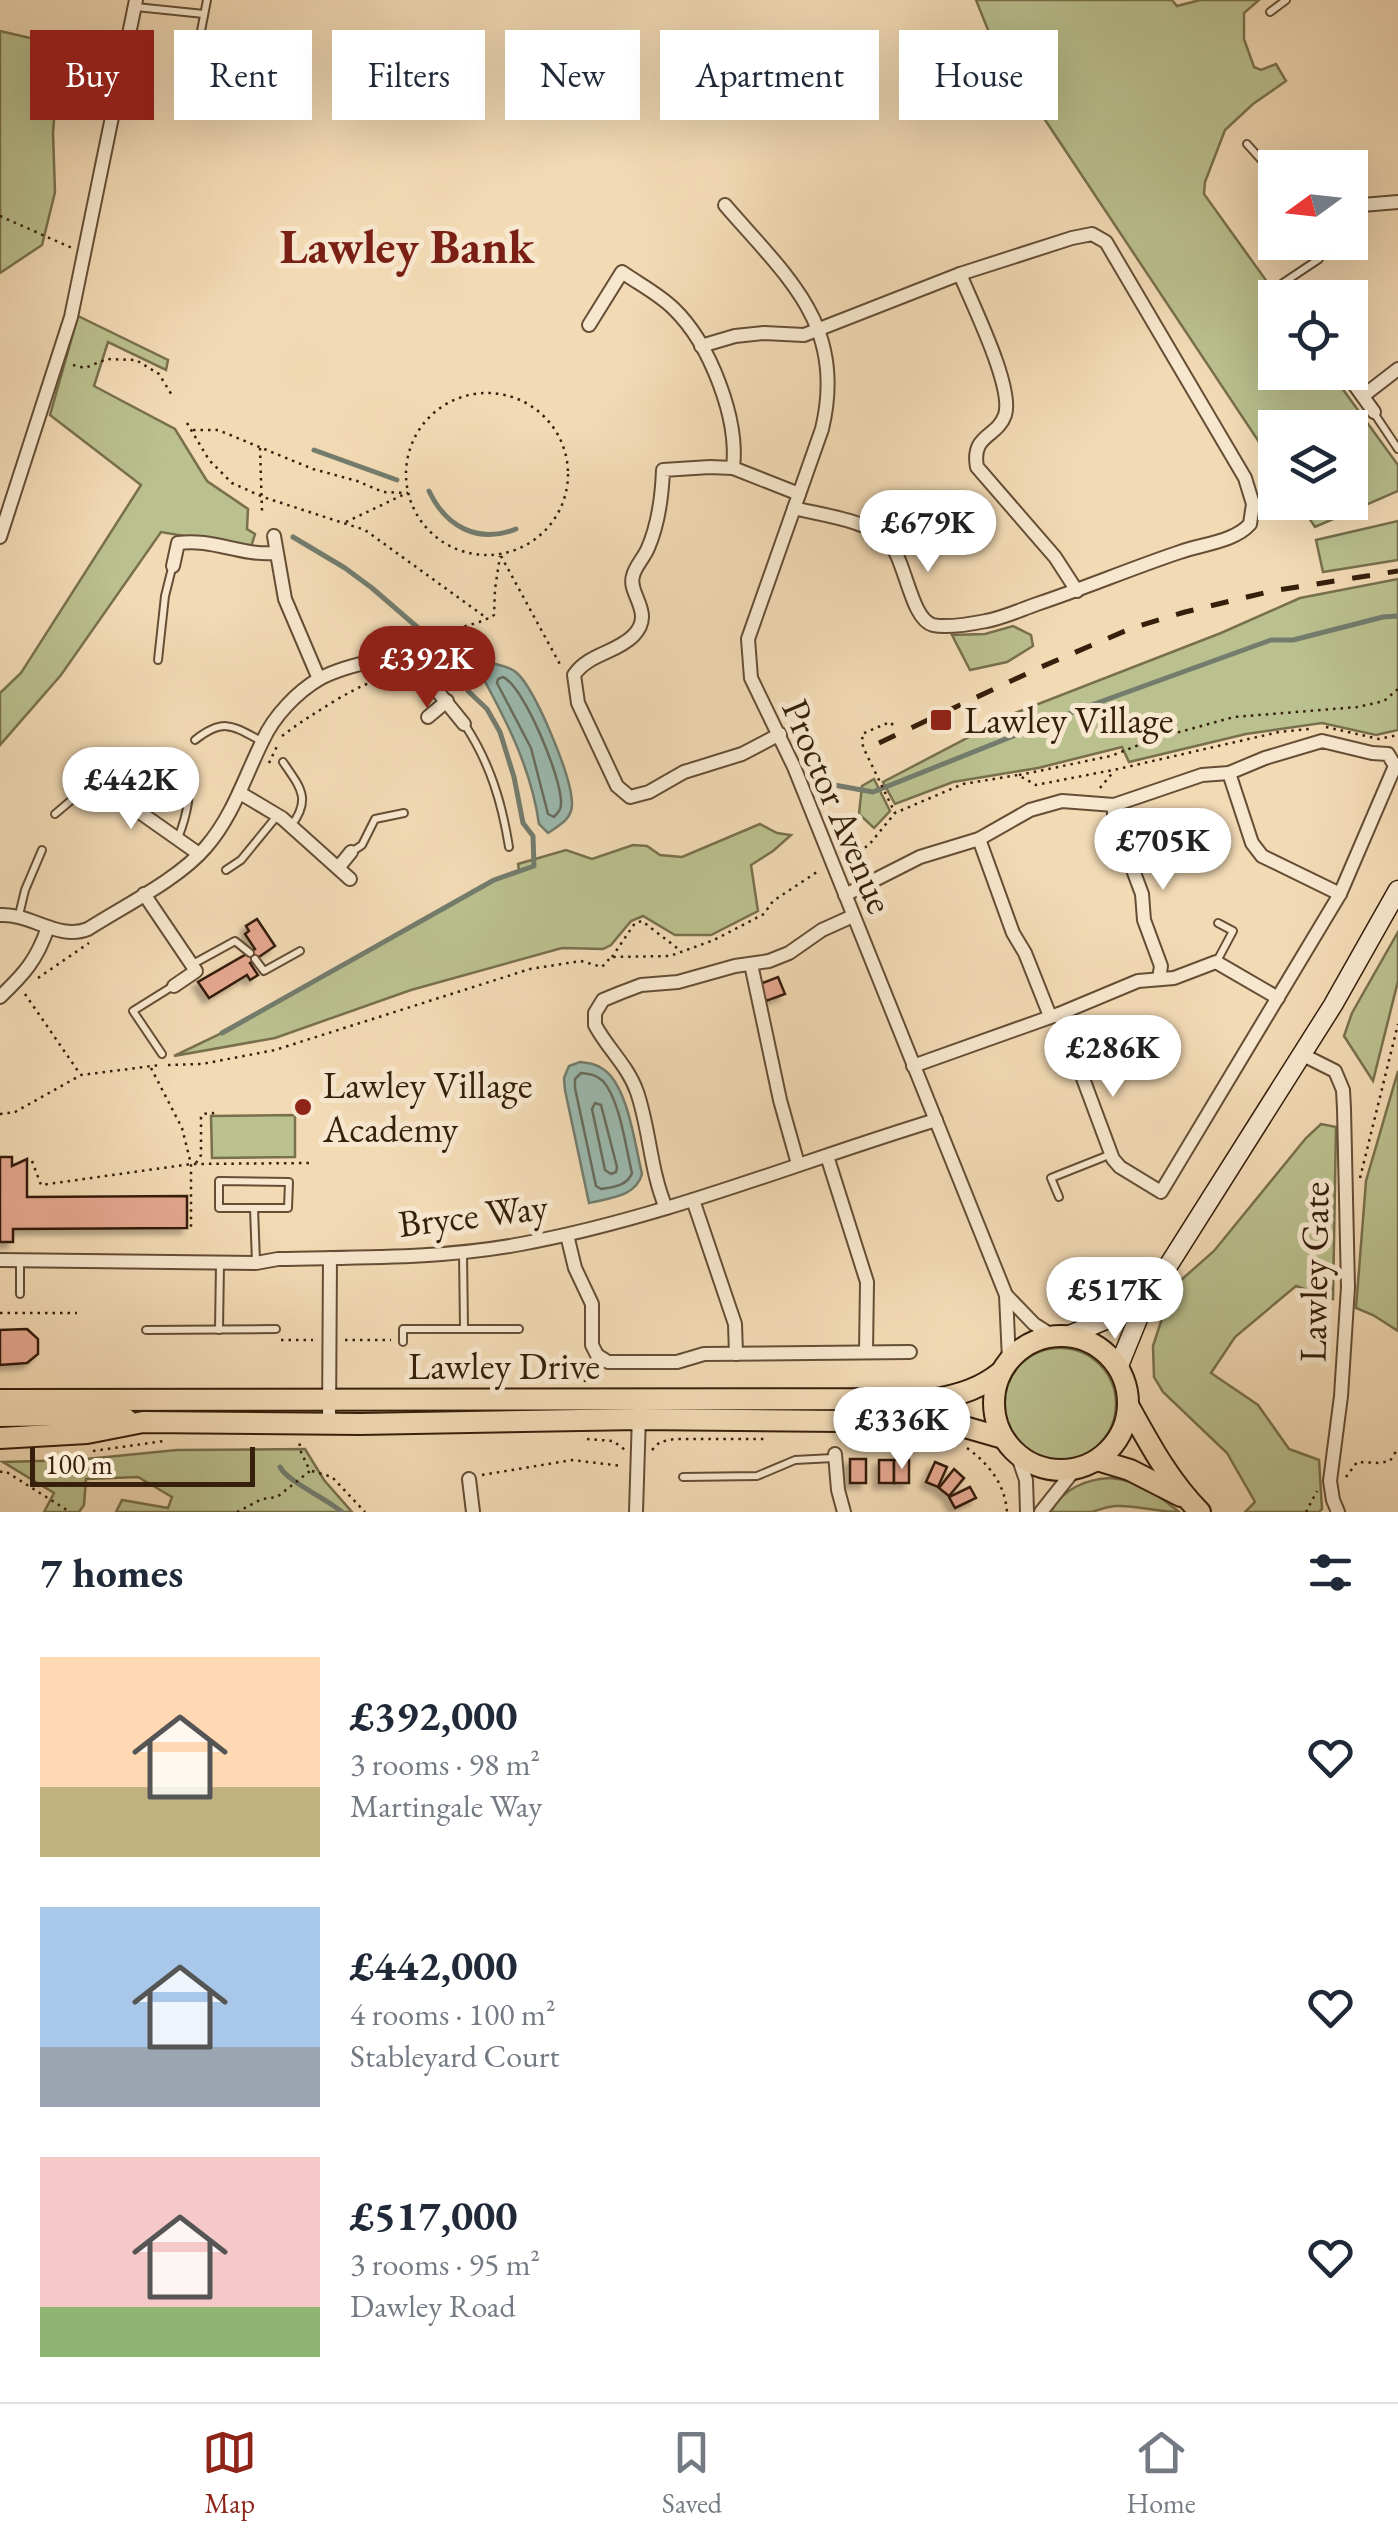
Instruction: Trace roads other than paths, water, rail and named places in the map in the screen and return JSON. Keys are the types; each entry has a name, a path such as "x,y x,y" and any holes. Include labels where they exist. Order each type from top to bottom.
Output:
{"main road":[{"path":"1060,1336 1087,1341 1105,1352 1126,1386 1128,1405 1120,1437 1098,1460 1075,1470 1044,1469 1030,1463 1010,1446 995,1416 994,1394 1005,1366 1035,1341 1060,1336"},
{"name":"Lawley Drive","path":"0,1438 87,1433 143,1422 329,1423 937,1399 964,1394 986,1384 1005,1366"},
{"name":"Lawley Drive","path":"0,1400 329,1401 947,1422 1010,1446"},
{"path":"1128,1405 1161,1464 1194,1506"},
{"path":"0,1416 82,1415 143,1422"},
{"path":"1098,1460 1130,1470 1194,1506"}],"street":[{"path":"0,536 71,317 135,3"},
{"path":"1368,204 1398,202"},
{"name":"Proctor Avenue","path":"725,205 812,312 829,380 828,404 748,639 750,678 780,734 1006,1296 1005,1366"},
{"path":"701,346 735,336 804,335 960,274 1092,234 1106,242 1206,409 1251,493 1252,516 1245,530 988,620 933,625 923,620 916,607 891,543 870,528 797,501 733,468 663,470 660,506 648,547 631,583 642,610 638,626 634,635 579,668 574,675 578,703 617,786 630,797 649,792 684,772 742,754 780,734"},
{"path":"589,325 622,272 673,308 701,346 724,394 735,449 733,468"},
{"path":"960,274 997,365 1006,400 1005,414 978,446 978,466 1078,590"},
{"path":"1363,396 1398,370"},
{"path":"1358,390 1374,412"},
{"path":"274,536 284,599 319,679"},
{"path":"173,566 178,543 196,540 255,555 276,553"},
{"path":"0,914 19,915 69,934 78,933 188,865 223,824 276,718 319,679 376,660 433,656 428,674 464,724"},
{"path":"428,717 447,701"},
{"path":"844,895 920,857 980,839 1030,810 1062,801 1114,805 1322,741 1388,754 1395,766 1340,894 1161,1192 1120,1167 1110,1155 1054,1015 1013,933 980,839"},
{"path":"1229,772 1252,843 1262,856 1340,894"},
{"path":"91,778 199,854"},
{"path":"240,793 277,815 350,879"},
{"path":"1114,805 1114,819 1142,894 1144,920 1161,966 1158,978"},
{"path":"338,868 352,852"},
{"path":"1118,1368 1144,1304 1333,1005 1398,890"},
{"path":"144,894 196,971 174,986"},
{"path":"666,1208 655,1177 636,1088 595,1025 604,1000 641,986 678,982 769,961 853,916"},
{"path":"0,998 35,959 48,927"},
{"path":"913,1066 1138,982 1174,978 1216,962 1278,998"},
{"path":"751,964 798,1164"},
{"name":"Lawley Gate","path":"1301,1054 1335,1072 1344,1109 1348,1287 1341,1396 1330,1481 1338,1512"},
{"name":"Bryce Way","path":"0,1260 256,1263 462,1252 518,1245 693,1200 936,1120"},
{"path":"827,1156 867,1282 866,1352"},
{"path":"693,1200 736,1324 736,1354"},
{"path":"567,1235 575,1268 592,1304 592,1346 608,1362 677,1362 704,1354 910,1352"},
{"path":"329,1423 330,1258"},
{"name":"Proctor Avenue","path":"1006,1296 1034,1324 1060,1336"},
{"path":"1060,1336 1144,1304"},
{"path":"636,1512 639,1410"},
{"path":"1010,1446 1026,1480 1027,1512"},
{"path":"836,1456 844,1512"},
{"path":"1042,1512 1075,1470"},
{"path":"469,1479 473,1512"}],"lane":[{"path":"201,30 207,0"},
{"path":"1270,12 1286,0"},
{"path":"135,3 204,14"},
{"path":"1246,144 1258,157"},
{"path":"1289,280 1318,260"},
{"path":"1374,412 1398,448"},
{"path":"158,660 165,596 173,566"},
{"path":"464,724 490,769 509,847"},
{"path":"195,740 212,727 224,725 237,727 262,741"},
{"path":"283,762 304,798 301,813 291,826"},
{"path":"178,840 187,814 189,765"},
{"path":"55,814 91,778"},
{"path":"352,852 362,845 375,820 404,813"},
{"path":"226,870 241,860 277,815"},
{"path":"19,915 42,850"},
{"path":"1216,962 1232,931 1218,923"},
{"path":"192,964 235,941 264,972 300,951"},
{"path":"162,1054 133,1011 174,986"},
{"path":"1059,1197 1052,1178 1110,1155"},
{"path":"219,1182 289,1182 288,1208 254,1208 219,1208 219,1182"},
{"path":"254,1208 256,1263"},
{"path":"462,1252 464,1329"},
{"path":"20,1260 20,1294"},
{"path":"218,1330 220,1263"},
{"path":"146,1330 276,1329"},
{"path":"403,1341 403,1329 519,1329"},
{"path":"683,1476 757,1476 795,1460 836,1456"}],"water":[{"path":"488,662 511,669 525,683 560,755 572,804 570,814 548,833 539,824 530,782 515,742 476,665"},
{"path":"580,1062 603,1069 619,1088 642,1174 628,1192 589,1203 564,1078 569,1066"}],"waterway":[{"path":"314,450 397,480"},
{"path":"429,491 444,514 465,529 489,534 516,529"},
{"path":"293,537 345,568 431,639"},
{"path":"823,783 873,792 1086,707 1271,640 1293,640 1398,616"},
{"path":"222,1033 494,880 534,866 533,836 523,823 500,732 487,709 468,691"},
{"path":"280,1467 342,1512"}],"railway":[{"path":"879,743 1132,628 1272,591 1398,571"}],"place":[{"name":"Lawley Village","path":"941,720"},
{"name":"Lawley Village Academy","path":"303,1107"}],"district":[{"name":"Lawley Bank","path":"407,246"}]}
